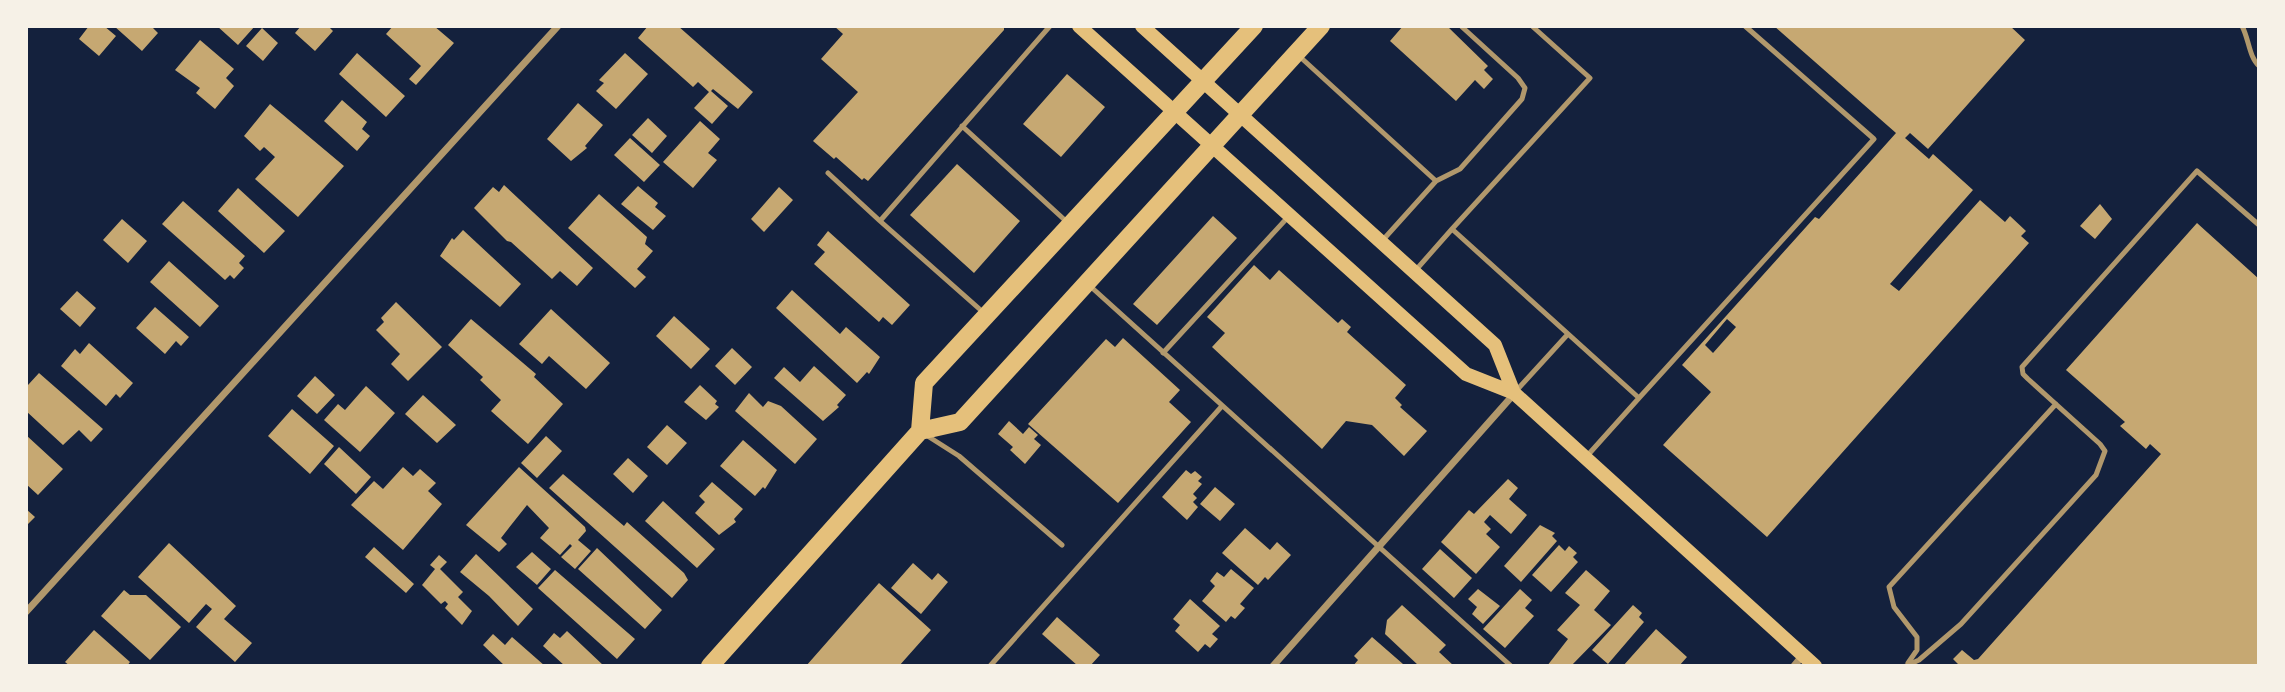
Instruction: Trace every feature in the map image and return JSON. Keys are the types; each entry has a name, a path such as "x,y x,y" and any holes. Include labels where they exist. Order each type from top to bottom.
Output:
{"main road":[{"path":"1079,26 1466,374 1514,393 1798,660 1815,666"},
{"path":"1142,26 1494,345 1514,393"},
{"path":"920,431 924,383 1254,26"},
{"path":"710,666 920,431 960,422 1321,26"}],"street":[{"path":"26,612 558,26"},
{"path":"1273,666 1514,393"}],"lane":[{"path":"880,221 1050,26"},
{"path":"1380,243 1436,181 1460,169 1522,99 1525,88 1518,78 1461,26"},
{"path":"1413,273 1590,78 1532,26"},
{"path":"1586,458 1874,139 1745,26"},
{"path":"2242,26 2249,38 2253,61 2259,66"},
{"path":"1296,53 1436,181"},
{"path":"962,126 1069,224"},
{"path":"1907,664 1919,660 1961,624 2096,474 2104,459 2105,451 2100,444 2023,374 2022,367 2197,171 2259,225"},
{"path":"828,173 986,315"},
{"path":"1163,353 1289,216"},
{"path":"1452,229 1639,398"},
{"path":"1086,282 1511,666"},
{"path":"1514,393 1568,334"},
{"path":"1907,664 1917,650 1917,637 1913,628 1898,613 1889,587 2056,404"},
{"path":"990,666 1222,406"},
{"path":"920,431 959,456 1062,545"}],"building":[{"path":"89,26 104,26 116,36 99,56 79,39"},
{"path":"114,26 155,26 153,28 158,33 142,51"},
{"path":"217,26 255,26 238,45"},
{"path":"301,26 328,26 333,31 315,51 295,33"},
{"path":"393,26 434,26 454,43 416,85 409,79 421,66 386,34"},
{"path":"648,26 678,26 753,92 738,109 713,89 711,91 728,106 712,124 694,108 709,92 698,82 693,87 638,38"},
{"path":"834,26 1004,26 1004,30 868,181 864,178 862,180 813,141 858,92 821,59 843,34"},
{"path":"1403,26 1447,26 1488,66 1484,70 1493,79 1484,89 1475,80 1456,101 1390,41"},
{"path":"1774,26 2010,26 2025,40 1928,149 1910,133 1905,138 1929,159 1933,154 1973,190 1890,284 1899,291 1980,200 2005,222 2010,216 2026,231 2021,236 2029,243 1767,537 1663,445 1711,392 1682,365 1815,217 1819,219 1896,133","holes":["1727,319 1736,327 1713,353 1705,345"]},
{"path":"262,28 278,43 263,61 246,46"},
{"path":"200,40 234,69 226,78 234,86 215,109 196,93 200,88 175,70"},
{"path":"357,53 405,96 386,117 339,74"},
{"path":"625,53 648,74 616,109 596,91 604,83 599,80"},
{"path":"1067,74 1105,107 1061,157 1023,124"},
{"path":"342,100 367,122 362,129 370,136 357,151 324,121"},
{"path":"578,103 603,125 585,146 587,148 571,161 547,139"},
{"path":"270,104 344,166 298,217 255,179 275,157 264,147 260,151 244,136"},
{"path":"648,118 667,136 652,153 632,135"},
{"path":"700,121 720,139 708,153 717,160 693,188 663,162"},
{"path":"630,138 660,165 644,182 614,155"},
{"path":"957,164 1020,221 974,273 910,215"},
{"path":"504,185 593,268 577,286 560,271 552,279 507,241 474,208 493,187 499,192"},
{"path":"638,186 658,203 655,207 666,216 653,230 621,204"},
{"path":"779,187 793,200 764,232 751,219"},
{"path":"238,188 285,231 264,253 218,211"},
{"path":"599,194 647,237 645,244 653,251 637,269 646,277 635,288 568,228"},
{"path":"183,201 245,256 239,263 244,268 234,279 230,275 225,280 162,224"},
{"path":"2100,204 2112,219 2095,239 2080,226"},
{"path":"1213,216 1237,238 1157,325 1133,304"},
{"path":"122,219 147,241 128,263 103,240"},
{"path":"2197,223 2259,279 2259,666 1960,666 1953,659 1962,650 1974,660 1978,659 2161,454 2150,444 2146,449 2120,426 2125,422 2066,370"},
{"path":"463,230 521,284 500,307 440,256 452,238 454,240"},
{"path":"828,231 910,305 892,325 883,317 879,322 814,264 825,252 817,245"},
{"path":"169,261 219,306 200,327 150,282"},
{"path":"1254,265 1270,280 1279,270 1338,323 1342,319 1351,327 1347,332 1406,385 1395,398 1402,405 1400,407 1427,431 1404,456 1372,425 1346,421 1322,449 1212,347 1225,333 1207,317"},
{"path":"792,290 840,334 846,327 880,357 869,374 867,372 857,383 776,308"},
{"path":"77,291 96,308 80,327 60,309"},
{"path":"396,302 442,347 408,381 391,364 400,354 376,330 384,322 381,318"},
{"path":"155,307 189,337 181,346 176,341 165,354 136,328"},
{"path":"551,309 610,363 586,389 549,356 542,364 519,344"},
{"path":"674,316 710,349 691,369 656,336"},
{"path":"471,319 536,374 534,377 563,404 528,444 491,411 501,400 480,380 483,377 448,345"},
{"path":"1123,338 1180,390 1169,402 1191,422 1118,503 1028,424 1106,339 1115,347"},
{"path":"89,343 133,383 120,398 116,394 106,406 61,366 75,349 80,354"},
{"path":"732,348 752,367 735,385 715,366"},
{"path":"814,366 846,395 837,405 839,407 823,421 774,378 784,367 800,382"},
{"path":"39,373 103,429 91,442 79,430 63,445 26,411 26,383 28,385"},
{"path":"315,376 335,395 317,414 297,396"},
{"path":"700,385 717,401 715,404 719,407 706,420 684,402"},
{"path":"366,386 395,413 360,452 324,420 338,404 345,410"},
{"path":"749,393 763,407 768,401 781,406 817,439 795,464 735,411"},
{"path":"423,395 456,425 437,443 405,414"},
{"path":"292,409 334,446 310,474 268,436"},
{"path":"1009,421 1023,434 1029,427 1038,435 1034,439 1041,445 1025,464 1010,450 1013,447 998,434"},
{"path":"667,425 687,443 667,465 647,447"},
{"path":"26,435 63,469 38,495 26,484"},
{"path":"546,436 562,451 537,478 521,463"},
{"path":"743,440 777,470 765,489 763,487 755,496 720,466"},
{"path":"339,447 371,477 356,494 324,464"},
{"path":"628,458 648,476 633,493 613,474"},
{"path":"403,467 413,476 420,469 436,483 428,491 442,504 403,550 351,505 374,481 383,489"},
{"path":"519,467 585,527 586,531 578,540 591,551 575,569 561,557 572,546 570,544 560,555 540,538 549,528 527,505 501,538 507,544 499,552 466,525"},
{"path":"1186,470 1191,474 1195,471 1202,477 1198,481 1202,484 1193,494 1197,498 1193,502 1198,507 1187,520 1162,497"},
{"path":"563,474 624,526 627,522 684,573 688,580 672,598 549,488"},
{"path":"1508,479 1518,488 1509,499 1527,515 1511,534 1490,515 1484,522 1491,529 1486,534 1500,547 1476,574 1441,542 1469,510 1474,514"},
{"path":"712,482 743,509 734,519 736,522 719,535 695,513 705,502 699,496"},
{"path":"1215,487 1235,504 1220,521 1200,504"},
{"path":"663,501 715,549 697,568 645,521"},
{"path":"26,509 35,517 26,526"},
{"path":"1540,525 1555,533 1552,536 1557,541 1521,582 1504,566"},
{"path":"1245,528 1270,550 1277,542 1291,555 1268,580 1265,577 1258,585 1222,553"},
{"path":"169,543 236,606 224,619 252,643 235,662 196,627 212,609 206,604 189,623 138,577"},
{"path":"1559,545 1565,551 1569,546 1577,553 1573,557 1578,562 1551,592 1532,575"},
{"path":"374,547 414,584 406,593 365,557"},
{"path":"597,548 662,610 645,629 578,569"},
{"path":"1440,549 1472,578 1454,598 1422,569"},
{"path":"532,552 551,569 537,585 516,567"},
{"path":"476,554 533,609 518,626 489,596 460,572"},
{"path":"439,555 447,562 440,569 463,592 458,597 472,611 462,625 445,608 448,604 445,601 441,604 422,585 435,569 430,565"},
{"path":"913,563 932,580 938,573 948,582 921,614 891,588"},
{"path":"1231,569 1254,588 1240,604 1245,608 1235,619 1231,616 1226,622 1202,601 1215,586 1210,581 1217,572 1224,577"},
{"path":"555,570 635,639 617,659 538,588"},
{"path":"1586,570 1610,591 1594,610 1611,625 1571,666 1547,666 1568,639 1557,630 1580,605 1565,593"},
{"path":"879,583 931,630 899,666 806,666"},
{"path":"1478,589 1500,606 1483,624 1472,614 1477,607 1468,599"},
{"path":"1520,589 1532,600 1525,608 1534,616 1505,648 1483,629"},
{"path":"124,590 130,595 146,595 181,627 150,660 101,616"},
{"path":"1190,599 1220,626 1212,634 1218,639 1210,648 1205,644 1198,652 1175,631 1180,625 1173,619"},
{"path":"1402,605 1446,645 1439,652 1454,666 1419,666 1385,634 1387,620"},
{"path":"1633,605 1642,613 1639,617 1644,622 1608,664 1592,650"},
{"path":"1057,617 1100,655 1090,666 1078,666 1042,634"},
{"path":"1656,629 1687,657 1679,666 1623,666"},
{"path":"94,630 130,662 127,666 70,666 65,662"},
{"path":"567,631 604,666 565,666 543,646 554,633 560,638"},
{"path":"493,634 505,645 512,637 545,666 505,666 483,645"},
{"path":"1372,637 1403,664 1353,666 1358,660 1354,656"}]}
